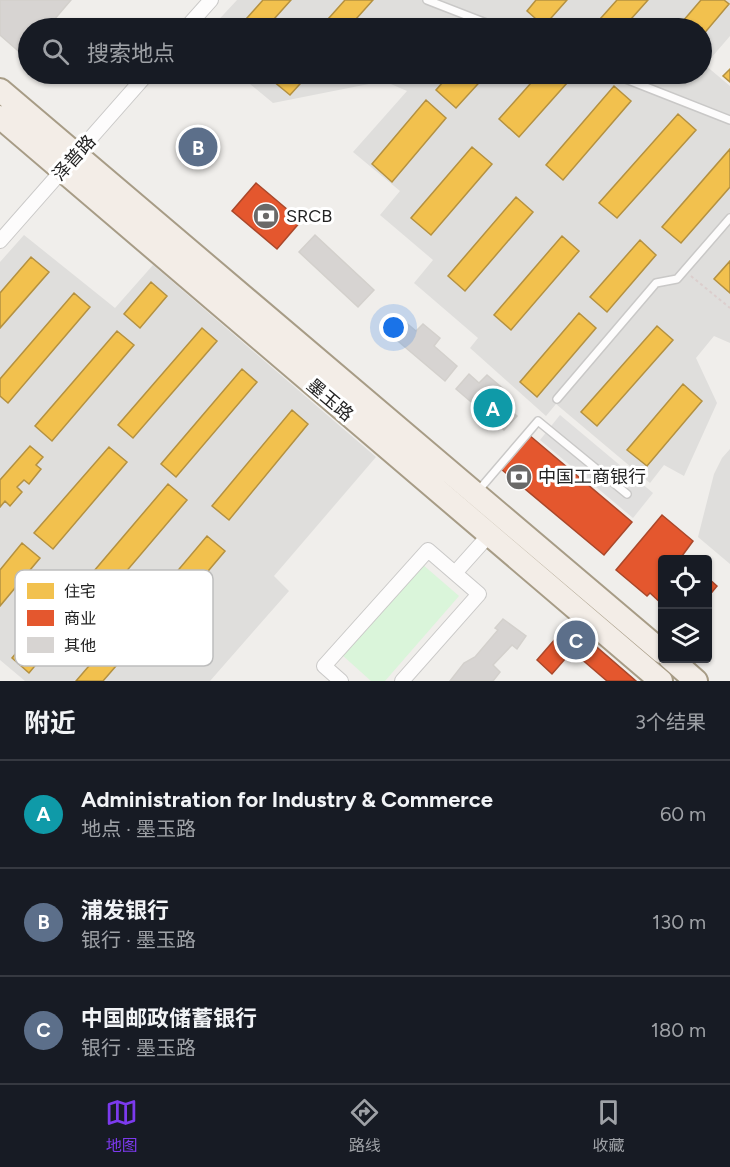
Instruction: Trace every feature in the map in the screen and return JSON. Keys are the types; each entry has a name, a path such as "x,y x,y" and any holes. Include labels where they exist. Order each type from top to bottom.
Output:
{"main road":[{"name":"墨玉路","path":"0,90 69,164 460,510 661,681"},
{"name":"墨玉路","path":"0,117 69,164 476,494 658,648"},
{"path":"676,663 696,681"}],"street":[{"path":"195,18 211,0"},
{"name":"泽普路","path":"0,241 138,84"},
{"path":"455,573 489,535"},
{"path":"341,681 324,666 428,550 479,594 402,681"}],"lane":[{"path":"427,0 473,18"},
{"path":"638,84 730,120"},
{"path":"557,399 656,283 677,279 730,218"},
{"path":"460,510 538,421 627,495"}],"path":[{"path":"685,270 730,308"}],"shaded area":[{"path":"237,0 730,0 730,36 712,57 712,18 220,18"},
{"path":"712,71 730,86 730,343 714,336 696,358 717,403 684,476 664,465 650,483 556,404 546,416 470,348 478,338 414,283 433,260 380,215 400,191 353,152 407,91 391,84 712,84"},
{"path":"250,84 369,84 273,103"},
{"path":"24,235 115,308 153,265 376,457 274,576 289,591 210,681 25,681 0,660 0,262"},
{"path":"560,415 653,493 633,518 540,440"},
{"path":"730,449 730,564 698,537 714,474 722,458"}],"green space":[{"path":"422,564 459,596 385,681 371,681 341,654"}],"building: 住宅":[{"path":"263,0 291,0 275,18 247,18"},
{"path":"345,0 373,0 357,18 329,18"},
{"path":"536,0 567,0 551,18 535,18 527,11"},
{"path":"617,0 648,0 632,18 601,18"},
{"path":"701,0 724,0 729,4 712,24 712,18 686,18"},
{"path":"730,69 730,82 723,76"},
{"path":"277,84 300,84 290,95"},
{"path":"441,84 478,84 456,108 436,90"},
{"path":"530,84 566,84 519,137 499,119"},
{"path":"614,86 631,101 563,180 546,165"},
{"path":"426,100 446,118 392,182 372,164"},
{"path":"678,114 696,130 617,218 599,203"},
{"path":"472,147 492,164 431,235 411,218"},
{"path":"730,149 730,187 681,243 662,227"},
{"path":"516,197 533,212 465,291 448,276"},
{"path":"562,236 579,251 511,330 494,315"},
{"path":"640,240 656,255 607,312 590,297"},
{"path":"31,257 49,272 0,328 0,293"},
{"path":"730,261 730,293 714,279"},
{"path":"151,282 167,296 140,328 124,314"},
{"path":"74,293 90,307 8,403 0,396 0,379"},
{"path":"579,313 596,328 537,397 520,382"},
{"path":"657,326 673,340 597,426 581,412"},
{"path":"202,328 217,341 133,438 118,425"},
{"path":"117,331 134,345 52,441 35,426"},
{"path":"242,369 257,382 176,477 161,464"},
{"path":"683,384 702,401 647,466 627,450"},
{"path":"292,410 308,424 229,520 212,506"},
{"path":"30,446 43,457 36,465 41,469 29,484 24,480 17,487 22,492 10,506 5,501 0,507 0,480"},
{"path":"109,447 127,462 53,549 34,533"},
{"path":"168,484 187,500 127,570 95,570"},
{"path":"207,536 225,551 209,570 178,570"},
{"path":"22,543 40,558 30,570 15,570 15,588 0,606 0,570"},
{"path":"21,666 35,666 29,673"},
{"path":"89,666 116,666 103,681 76,681"}],"building: 商业":[{"name":"SRCB","path":"256,183 301,221 277,249 232,211"},
{"path":"529,435 632,522 604,555 501,469"},
{"path":"662,515 693,541 683,555 658,555 658,600 650,593 647,596 616,570"},
{"path":"712,582 717,586 712,592"},
{"path":"569,623 636,681 607,681 572,651 552,674 537,660"}],"building: 其他":[{"path":"0,0 71,0 56,18 18,18 18,51 0,35"},
{"path":"315,235 374,290 358,307 299,252"},
{"path":"398,316 416,331 423,324 440,338 434,346 457,366 445,381 386,331"},
{"path":"469,374 479,383 487,375 506,391 498,399 517,416 504,430 456,389"},
{"path":"503,619 526,636 517,649 512,645 493,665 500,672 493,681 450,681 464,663 475,657 498,630 495,628"}],"place":[{"name":"浦发银行","path":"198,147"},
{"name":"SRCB","path":"266,216"},
{"name":"Administration for Industry & Commerce","path":"493,408"},
{"name":"中国工商银行","path":"519,477"},
{"name":"中国邮政储蓄银行","path":"576,640"}]}
